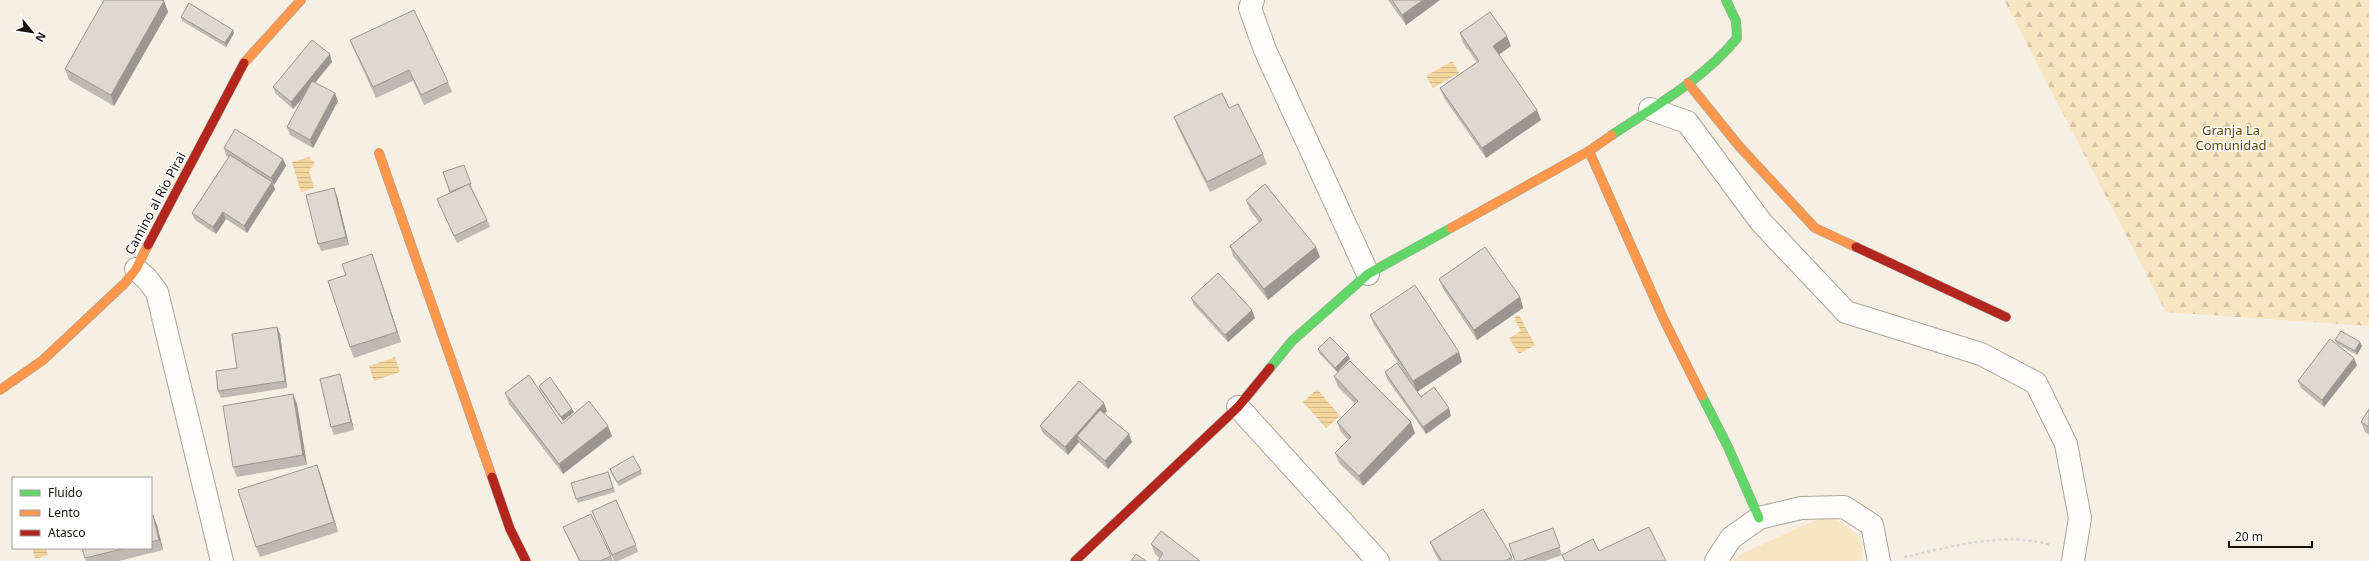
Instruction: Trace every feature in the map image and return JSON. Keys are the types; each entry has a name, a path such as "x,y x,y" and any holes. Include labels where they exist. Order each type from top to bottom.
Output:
{"street":[{"name":"Camino al Rio Pirai","path":"0,390 43,360 115,293 136,269 244,63 301,0"},
{"path":"1253,0 1250,8 1264,50 1368,274"},
{"path":"1074,561 1238,407 1292,341 1368,274 1589,150 1688,83 1725,53 1736,38 1736,21 1726,0"},
{"path":"1688,83 1739,146 1815,228 2006,317"},
{"path":"1650,109 1687,122 1761,222 1846,312 1982,354 2036,383 2066,444 2080,518 2074,557"},
{"path":"1589,150 1664,320 1728,447 1759,518"},
{"path":"379,153 510,529 526,561"},
{"path":"136,269 147,279 157,292 222,561"},
{"path":"1238,407 1378,561"},
{"path":"1716,561 1731,538 1759,518 1802,508 1844,508 1872,526 1888,560"}],"path":[{"path":"1888,560 1990,540 2034,540 2074,557"}],"green space":[{"name":"Granja La Comunidad","path":"2004,0 2369,0 2369,326 2166,312"},
{"path":"1826,517 1841,522 1858,537 1862,544 1863,552 1861,561 1733,561 1740,555 1802,526"}],"shaded area":[{"path":"1452,61 1459,73 1433,88 1426,76"},
{"path":"309,157 315,163 309,171 314,188 301,192 292,162"},
{"path":"1519,315 1535,345 1519,354 1509,338 1521,331 1514,318"},
{"path":"395,357 400,372 374,381 369,366"},
{"path":"1317,389 1340,416 1326,428 1303,402"},
{"path":"32,549 46,549 48,555 35,559"}],"building":[{"path":"104,0 164,1 111,95 65,69"},
{"path":"1392,0 1423,0 1402,15"},
{"path":"189,3 233,30 225,43 181,17"},
{"path":"414,10 448,82 421,95 409,70 373,87 350,40"},
{"path":"1490,12 1507,36 1493,46 1537,110 1482,148 1440,88 1479,61 1460,33"},
{"path":"312,40 330,54 291,102 273,87"},
{"path":"312,81 335,93 310,140 287,127"},
{"path":"1222,93 1229,108 1238,104 1263,154 1207,182 1174,117"},
{"path":"235,129 283,159 271,178 224,148"},
{"path":"230,155 272,182 244,226 223,212 213,227 192,213"},
{"path":"464,165 471,184 450,192 443,172"},
{"path":"469,184 487,220 454,236 437,199"},
{"path":"1265,184 1316,247 1264,289 1230,246 1262,220 1246,200"},
{"path":"334,188 346,237 318,244 306,195"},
{"path":"1485,247 1520,297 1474,330 1439,279"},
{"path":"372,254 397,332 350,347 328,281 346,275 342,264"},
{"path":"1218,273 1252,310 1225,335 1191,298"},
{"path":"1415,285 1459,352 1413,381 1370,315"},
{"path":"277,327 285,381 218,391 216,371 237,368 232,334"},
{"path":"2341,331 2360,342 2355,351 2335,340"},
{"path":"1330,337 1348,355 1335,368 1318,349"},
{"path":"2330,339 2354,358 2322,400 2298,381"},
{"path":"1350,361 1411,422 1359,476 1335,453 1351,437 1337,422 1358,401 1334,376"},
{"path":"1397,363 1421,397 1434,387 1449,408 1423,427 1385,372"},
{"path":"340,374 351,422 331,427 320,379"},
{"path":"529,375 562,424 589,401 608,426 559,464 505,393"},
{"path":"550,377 572,409 561,417 539,386"},
{"path":"1079,381 1104,403 1065,447 1040,426"},
{"path":"293,394 303,455 233,467 223,406"},
{"path":"2369,409 2369,427 2361,422"},
{"path":"1100,410 1129,434 1105,461 1077,436"},
{"path":"633,456 641,470 617,482 610,469"},
{"path":"317,465 334,522 256,547 238,490"},
{"path":"608,472 613,488 576,499 571,483"},
{"path":"616,500 636,545 612,555 592,511"},
{"path":"1483,509 1512,557 1505,561 1442,561 1430,542"},
{"path":"591,514 611,556 600,561 580,561 563,527"},
{"path":"152,516 159,540 152,542"},
{"path":"1649,527 1666,561 1565,561 1562,555 1593,539 1599,551"},
{"path":"1553,528 1560,547 1521,561 1515,561 1509,544"},
{"path":"1161,531 1200,561 1158,561 1163,553 1151,544"},
{"path":"82,549 122,549 85,558"},
{"path":"1136,554 1146,561 1131,561"}],"traffic: fast":[{"path":"1612,135 1694,79 1724,53 1737,38 1736,21 1726,0"},
{"path":"1270,368 1292,341 1368,274 1451,228"},
{"path":"1702,396 1728,447 1759,518"}],"traffic: slow":[{"path":"244,63 301,0"},
{"path":"1688,83 1739,146 1815,228 1856,247"},
{"path":"1451,228 1589,151 1612,135"},
{"path":"1589,151 1664,320 1702,396"},
{"path":"379,153 492,477"},
{"path":"0,390 43,360 125,283 136,269 148,245"}],"traffic: jam":[{"path":"148,245 244,63"},
{"path":"1856,247 2006,317"},
{"path":"1075,561 1238,407 1270,368"},
{"path":"492,477 510,529 526,561"}]}
